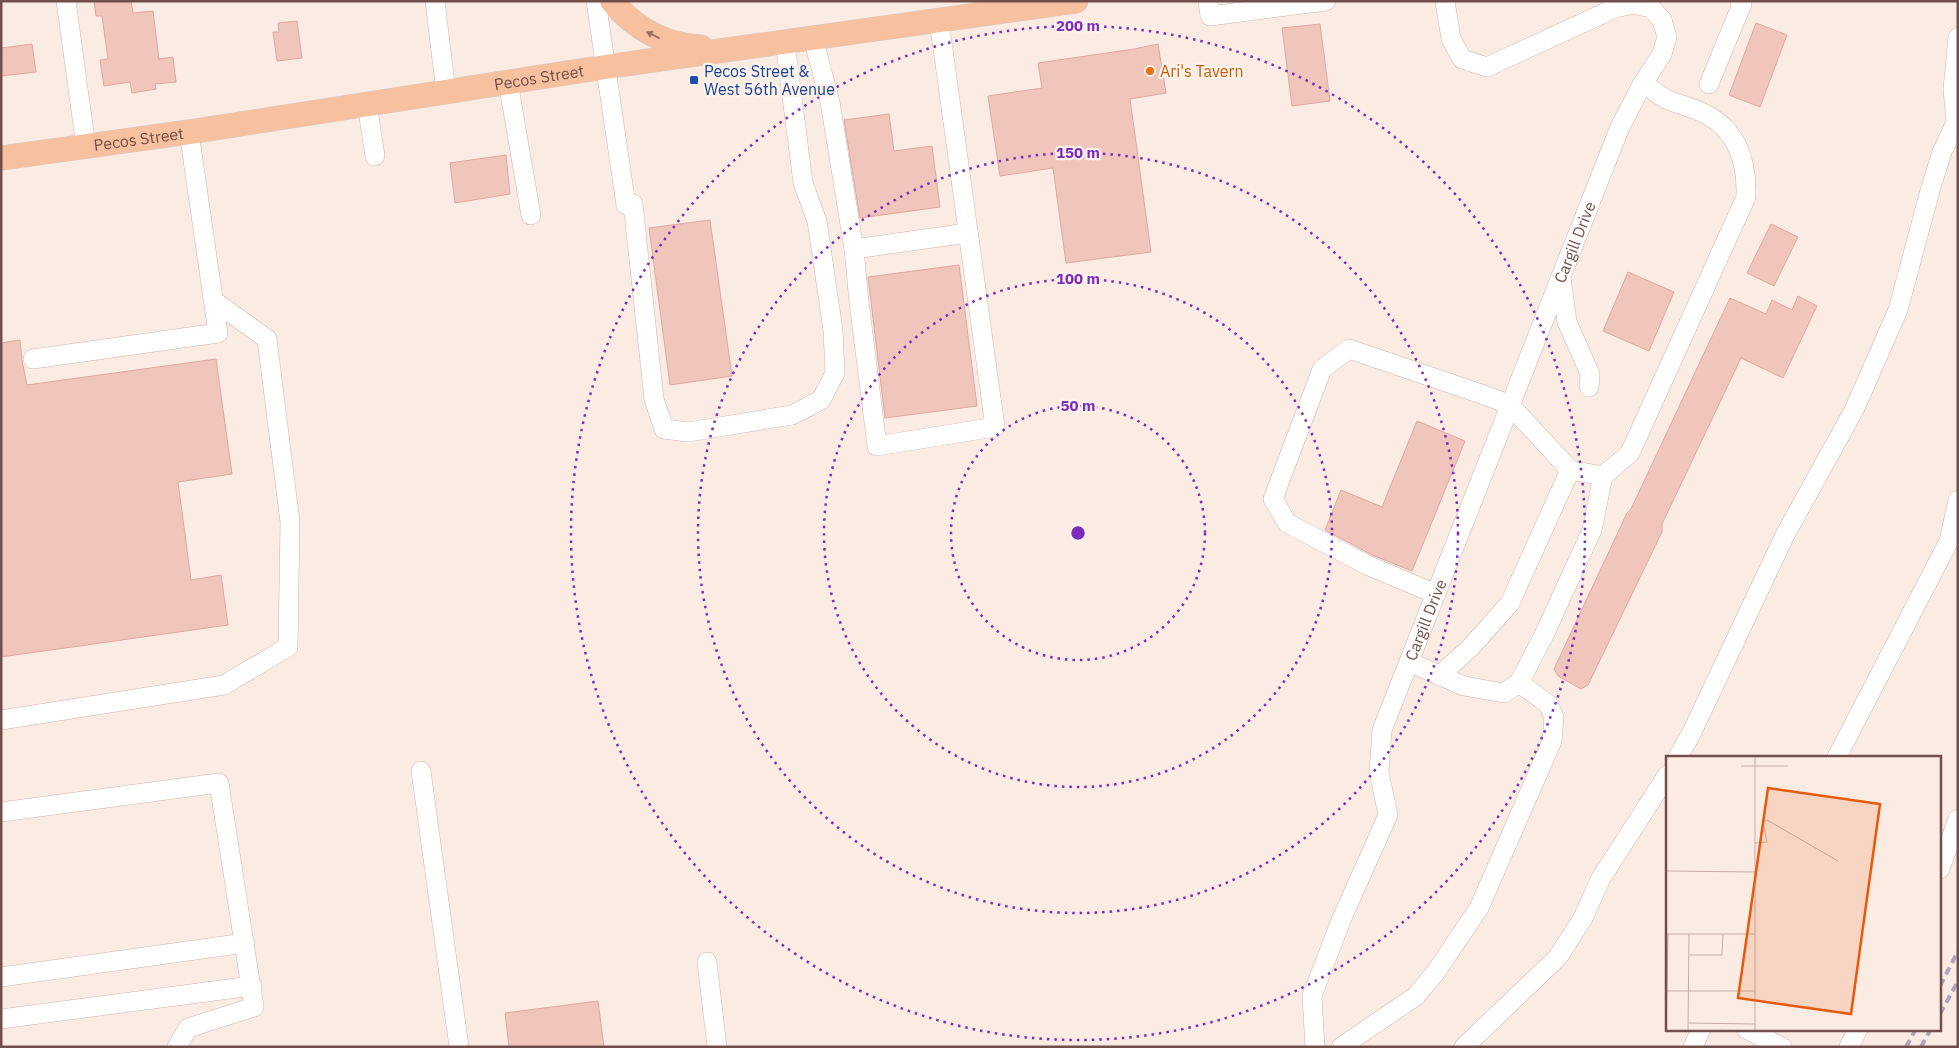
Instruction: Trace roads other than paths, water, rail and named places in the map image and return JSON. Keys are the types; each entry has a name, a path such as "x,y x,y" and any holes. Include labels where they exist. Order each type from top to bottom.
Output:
{"main road":[{"path":"612,1 624,16 640,28 667,42 684,46 735,50"},
{"name":"Pecos Street","path":"1,158 189,132 605,67 1076,1"}],"street":[{"path":"66,1 86,147"},
{"path":"435,1 446,92"},
{"path":"596,1 605,67 629,205 654,399 664,429 688,432 792,415 821,400 835,373 834,330 817,221 803,183 785,42"},
{"path":"1208,1 1210,16 1326,1"},
{"name":"Cargill Drive","path":"1315,1047 1312,996 1342,918 1388,814 1379,772 1382,730 1620,127 1643,83 1662,54 1667,37 1655,5 1634,4 1615,8 1487,66 1462,59 1451,39 1445,1"},
{"path":"1709,84 1742,4 1740,1"},
{"path":"813,38 830,102 854,249 877,446 995,427 939,20"},
{"path":"1679,756 1692,732 1785,535 1854,410 1898,310 1942,152 1957,124 1953,88 1958,37"},
{"path":"508,82 531,215"},
{"path":"1409,662 1464,686 1504,693 1519,683 1544,635 1592,530 1603,476 1630,453 1746,197 1747,179 1740,150 1729,133 1710,116 1664,98 1643,83"},
{"path":"368,104 375,156"},
{"path":"33,359 218,333 189,132"},
{"path":"854,249 968,233"},
{"path":"1561,277 1567,322 1590,374 1589,387"},
{"path":"1,720 224,685 288,647 290,522 267,339 214,301"},
{"path":"1436,594 1367,565 1287,523 1273,499 1322,369 1349,349 1510,405 1570,470 1603,476"},
{"path":"1439,676 1471,647 1510,603 1570,470"},
{"path":"1838,756 1948,541 1958,500"},
{"path":"1341,1047 1416,996 1435,973 1479,908 1552,741 1554,717 1548,704 1519,683"},
{"path":"420,771 459,1047"},
{"path":"1464,1047 1558,957 1583,918 1601,878 1666,777"},
{"path":"1,812 219,784 254,1007 188,1028 177,1047"},
{"path":"1942,867 1958,819"},
{"path":"1,977 245,944"},
{"path":"707,962 717,1047"},
{"path":"1,1018 252,986"},
{"path":"1693,1047 1702,1030"},
{"path":"1748,1030 1782,1047"},
{"path":"1848,1047 1857,1030"}],"railway":[{"path":"1942,982 1958,951"},
{"path":"1942,1010 1958,981"},
{"path":"1906,1047 1915,1030"},
{"path":"1921,1047 1930,1030"}],"place":[{"name":"Ari's Tavern","path":"1150,71"},
{"name":"Pecos Street & West 56th Avenue","path":"694,80"}]}
